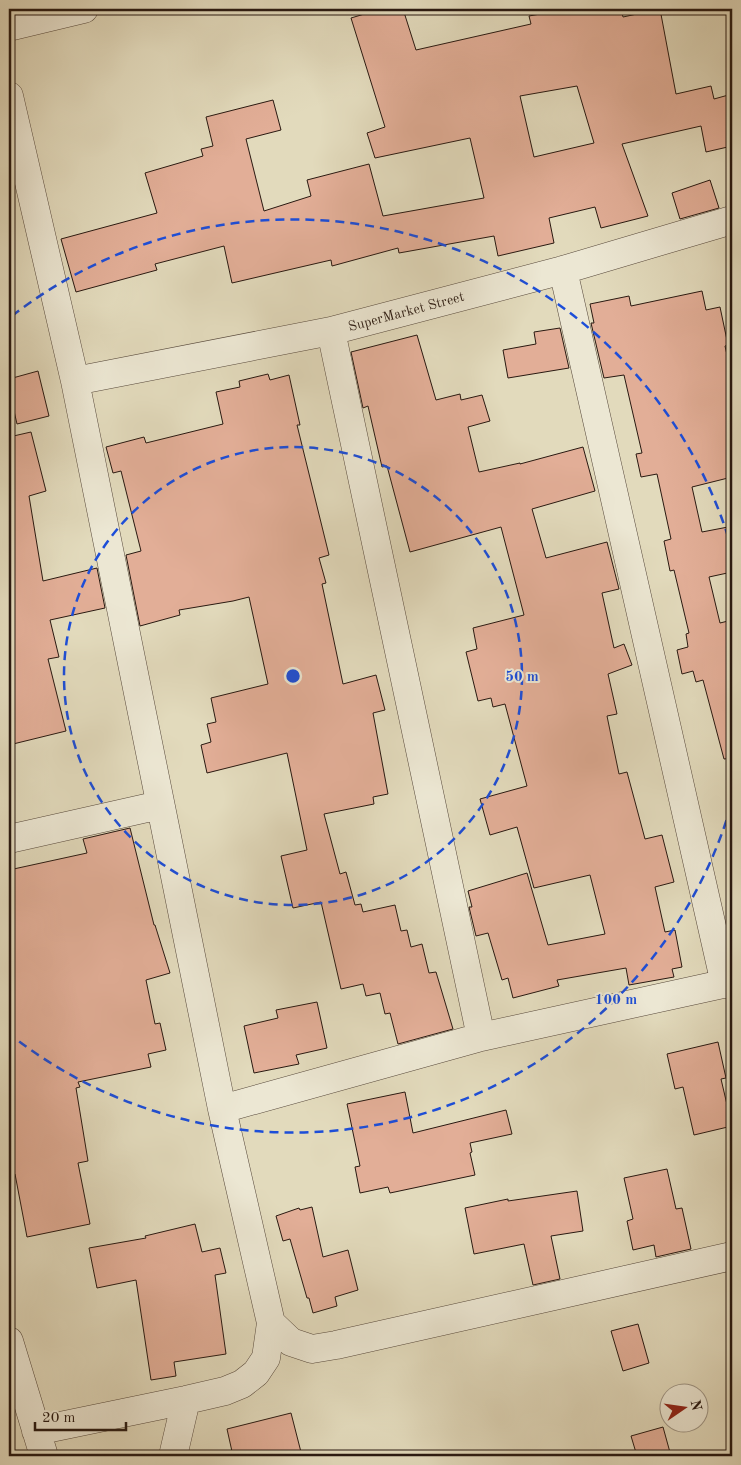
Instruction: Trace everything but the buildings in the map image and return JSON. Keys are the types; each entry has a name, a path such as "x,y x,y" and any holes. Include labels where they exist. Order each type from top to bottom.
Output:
{"street":[{"path":"9,27 84,9"},
{"path":"9,96 75,381 222,1109 271,1323 266,1358 256,1373 242,1384 226,1391 186,1400 40,1444 9,1341"},
{"name":"SuperMarket Street","path":"75,381 331,331 563,270 732,220"},
{"path":"222,1109 481,1037 729,983 563,270"},
{"path":"331,331 481,1037"},
{"path":"9,839 160,805"},
{"path":"271,1323 291,1342 312,1348 732,1256"},
{"path":"173,1456 186,1400"}]}
